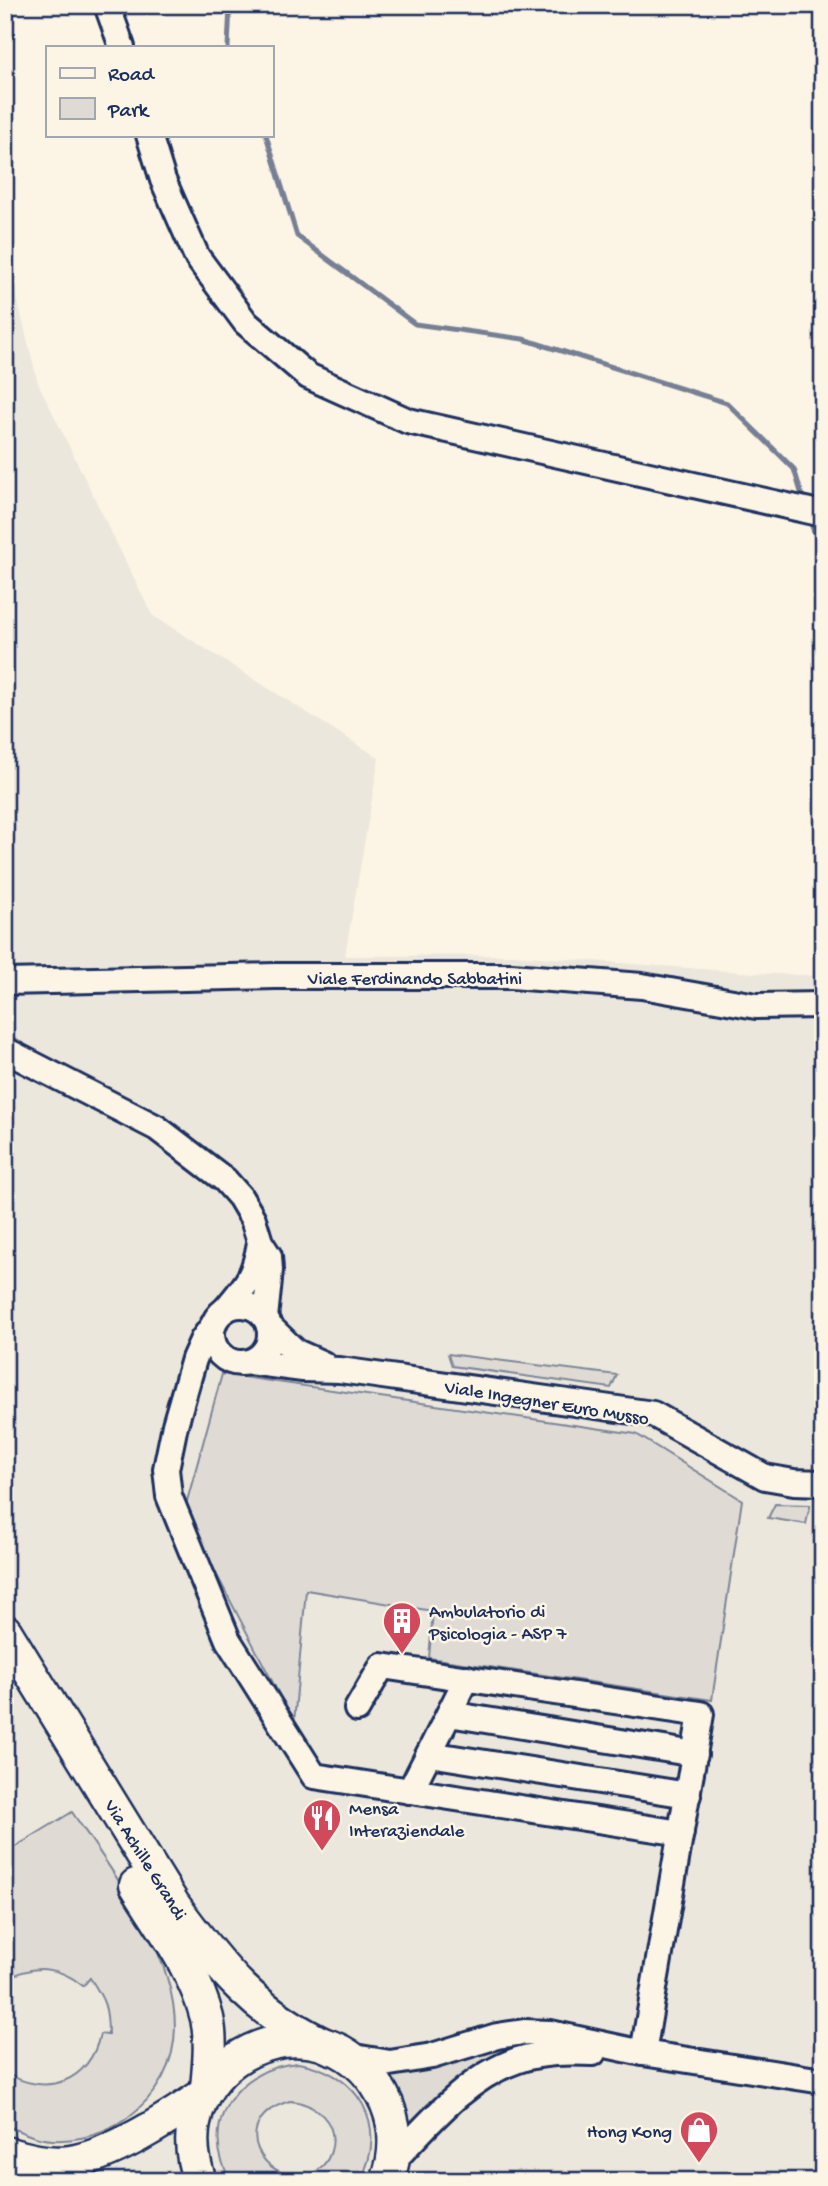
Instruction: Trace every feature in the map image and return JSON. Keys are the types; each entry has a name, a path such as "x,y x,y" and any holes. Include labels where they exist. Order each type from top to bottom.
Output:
{"main road":[{"name":"Via Achille Grandi","path":"5,1631 173,1904 196,1936 254,2000 280,2021 340,2052 377,2084 393,2121 395,2141 391,2173"},
{"name":"Via Achille Grandi","path":"5,1672 159,1922 195,1986 207,2018 210,2044 204,2092"},
{"path":"5,2153 44,2163 72,2162 105,2151 176,2114 204,2092 219,2072 234,2059 271,2042 312,2042 340,2052"},
{"path":"200,2181 192,2150 192,2131 204,2092"},
{"path":"5,2179 10,2181"}],"street":[{"path":"107,5 122,46"},
{"path":"149,136 163,180 197,257 246,323 308,376 408,421 823,514"},
{"name":"Viale Ferdinando Sabbatini","path":"5,982 275,976 511,976 642,986 756,1006 823,1005"},
{"path":"5,1049 157,1128 225,1180 240,1197 269,1256 267,1322 270,1335 264,1352 239,1361 216,1348 212,1332 220,1317 242,1305 259,1311 267,1322 296,1352 340,1370"},
{"path":"260,1242 253,1273 203,1339 194,1359 175,1425 166,1469 169,1496 228,1640 314,1776 681,1833"},
{"path":"186,1388 201,1371 213,1363 239,1361 303,1369 340,1370"},
{"name":"Viale Ingegner Euro Musso","path":"340,1370 653,1415 765,1477 823,1483"},
{"path":"357,1709 382,1666 701,1714 643,2053"},
{"path":"410,1791 467,1678"},
{"path":"449,1714 695,1754"},
{"path":"429,1754 688,1795"},
{"path":"340,2052 390,2063 432,2056 497,2036 524,2032 550,2033 643,2053 823,2081"},
{"path":"391,2173 468,2087 505,2066 540,2055 566,2052 643,2053"}],"shaded area":[{"path":"5,250 38,383 152,615 379,758 345,956 513,955 823,976 823,2181 5,2181"}],"green space":[{"path":"448,1354 617,1375 611,1388 452,1366"},
{"path":"222,1374 636,1434 742,1500 712,1700 429,1658 433,1611 306,1590 294,1723 184,1512"},
{"path":"775,1504 810,1505 806,1524 768,1518"},
{"path":"72,1812 120,1883 144,1924 163,1965 174,2007 173,2047 158,2085 126,2119 94,2135 58,2140 35,2137 5,2125 5,2072 36,2084 64,2081 76,2074 87,2064 100,2034 108,2035 106,2011 90,1978 83,1986 65,1974 35,1969 5,1981 5,1853"},
{"path":"514,2040 556,2044 412,2136 402,2101 386,2068"},
{"path":"298,2063 319,2068 337,2077 363,2104 369,2121 371,2140 368,2160 360,2181 231,2181 222,2160 218,2139 228,2102 257,2076 276,2067","holes":["290,2101 323,2116 333,2141 330,2155 320,2168 310,2175 293,2176 278,2171 266,2161 258,2149 255,2136 259,2122 270,2110"]}],"waterway":[{"path":"228,46 230,5"},
{"path":"266,136 297,236 415,324 523,339 727,403 794,469 804,502"},
{"path":"809,518 823,557"}],"place":[{"name":"Ambulatorio di Psicologia - ASP 7","path":"402,1655"},
{"name":"Mensa Interaziendale","path":"322,1852"},
{"name":"Hong Kong","path":"699,2164"}]}
